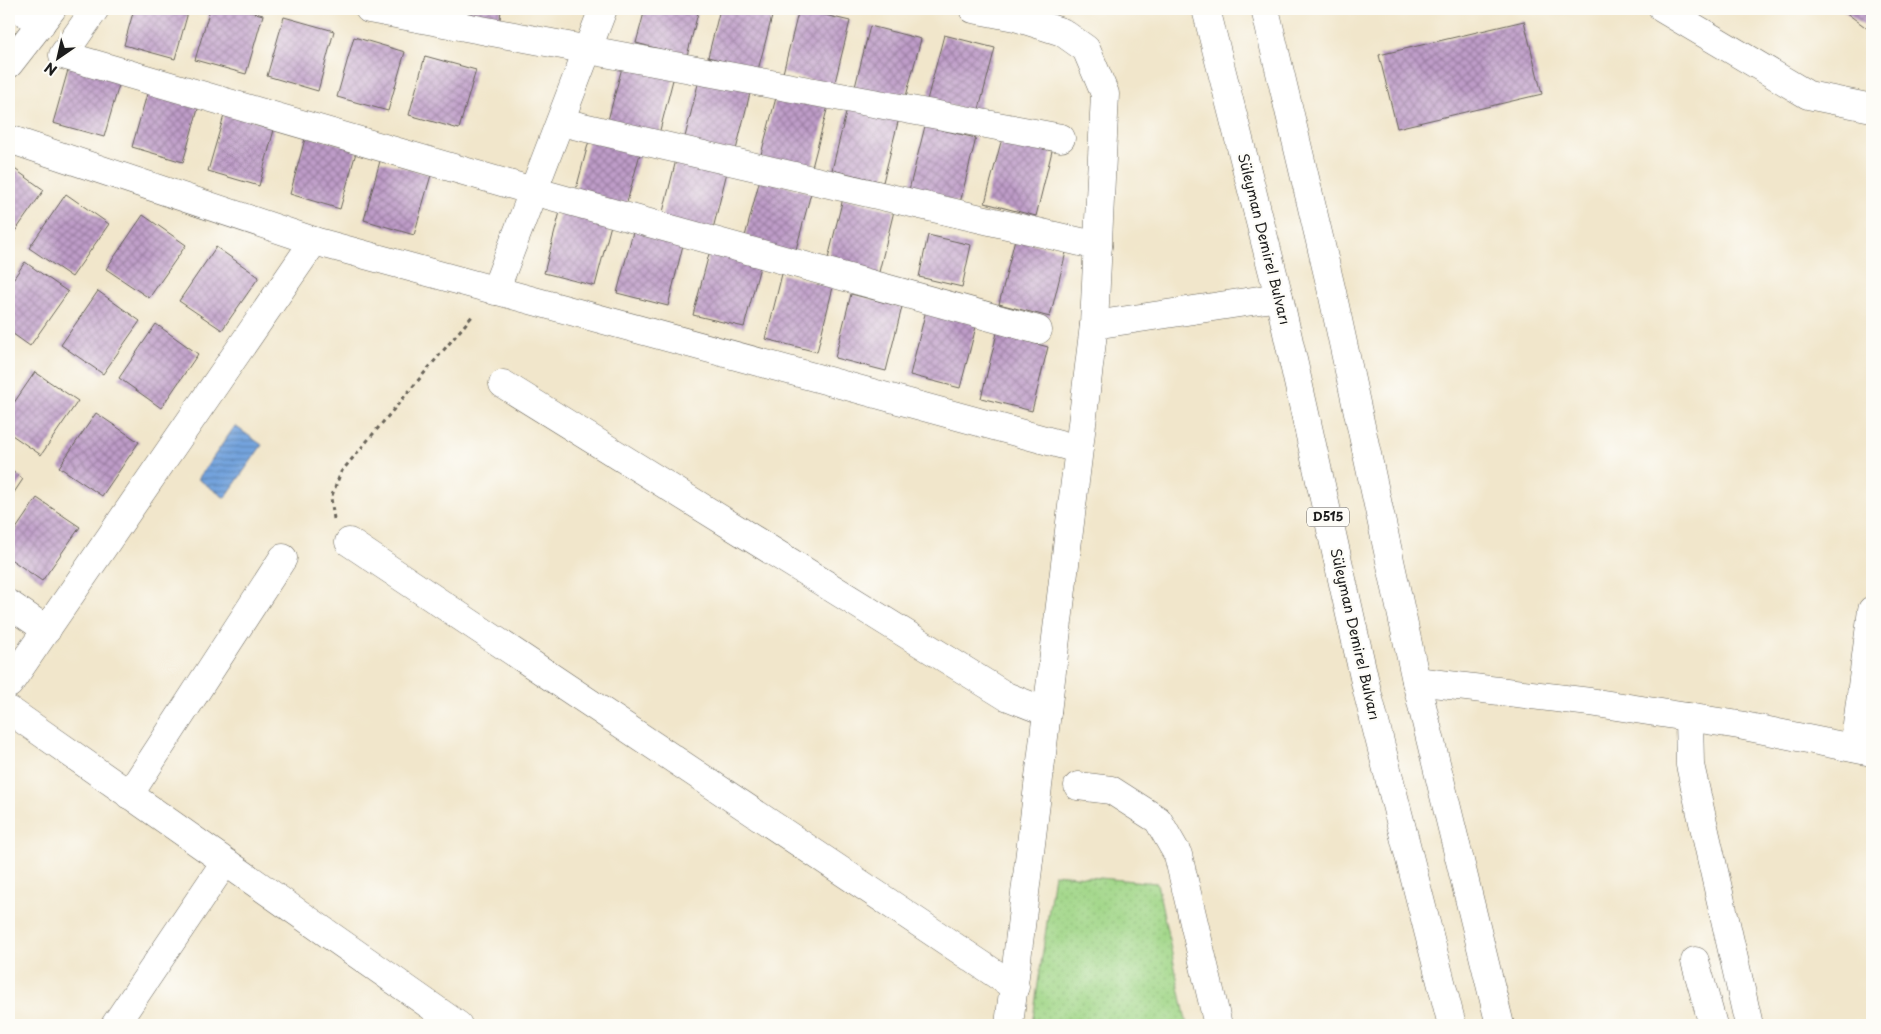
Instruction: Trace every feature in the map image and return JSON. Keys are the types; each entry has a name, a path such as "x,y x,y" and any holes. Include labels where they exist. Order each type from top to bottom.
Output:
{"main road":[{"path":"95,9 63,55 534,191 1038,330"},
{"path":"369,9 1061,138"},
{"path":"495,291 603,9"},
{"path":"973,9 1015,17 1062,32 1086,49 1106,94 1094,324 1009,1025"},
{"name":"Süleyman Demirel Bulvarı","path":"1206,9 1279,296 1367,692 1452,1025"},
{"path":"1265,9 1332,292 1416,681 1500,1025"},
{"path":"1663,9 1808,96 1872,108"},
{"path":"9,64 37,14"},
{"path":"561,122 1098,246"},
{"path":"9,139 314,240 1078,449"},
{"path":"9,684 314,240"},
{"path":"1094,324 1279,296"},
{"path":"503,384 1006,696 1047,712"},
{"path":"350,542 1015,987"},
{"path":"129,795 283,558"},
{"path":"9,604 47,630"},
{"path":"1416,681 1590,702 1863,750 1872,610"},
{"path":"9,710 458,1025"},
{"path":"1689,718 1690,766 1749,1025"},
{"path":"1078,786 1111,790 1158,820 1178,855 1218,1025"},
{"path":"115,1025 225,862"},
{"path":"1695,961 1713,1025"}],"path":[{"path":"350,542 341,534 332,511 331,498 341,472 495,291"}],"green space":[{"path":"1054,874 1157,883 1187,1025 1032,1025"}],"water":[{"path":"235,426 262,445 225,498 198,479"}],"building":[{"path":"134,9 189,9 175,59 124,45"},
{"path":"210,9 241,9 263,15 246,74 195,60"},
{"path":"448,9 501,9 500,20 448,13"},
{"path":"645,9 699,9 687,56 636,43"},
{"path":"720,9 774,9 758,70 708,57"},
{"path":"799,9 850,21 834,86 783,73"},
{"path":"1841,9 1872,9 1872,32"},
{"path":"284,17 334,31 318,91 267,76"},
{"path":"1524,21 1542,94 1397,128 1379,55"},
{"path":"870,26 921,39 904,104 854,91"},
{"path":"944,35 995,48 978,113 927,100"},
{"path":"354,37 405,52 388,111 337,97"},
{"path":"425,56 476,70 459,129 409,115"},
{"path":"624,60 675,72 658,138 607,124"},
{"path":"70,63 121,78 104,137 53,123"},
{"path":"700,76 751,89 735,154 684,141"},
{"path":"149,87 200,102 183,162 132,147"},
{"path":"777,94 828,106 811,171 760,158"},
{"path":"848,105 899,118 883,182 832,170"},
{"path":"225,112 275,126 259,186 208,171"},
{"path":"925,126 976,138 960,203 909,190"},
{"path":"591,133 642,146 625,210 574,197"},
{"path":"306,135 357,149 340,209 290,194"},
{"path":"1002,138 1052,151 1036,216 985,203"},
{"path":"677,156 728,168 712,233 661,220"},
{"path":"380,161 431,175 414,235 364,220"},
{"path":"9,165 44,190 9,240"},
{"path":"760,179 811,193 794,257 743,244"},
{"path":"66,194 109,224 72,277 29,248"},
{"path":"843,198 894,211 878,276 827,263"},
{"path":"561,208 612,221 595,286 544,273"},
{"path":"143,215 186,245 149,298 106,269"},
{"path":"634,228 684,241 668,306 617,293"},
{"path":"928,235 971,245 962,287 919,277"},
{"path":"1015,239 1066,252 1050,317 999,304"},
{"path":"216,247 259,277 222,330 179,301"},
{"path":"710,250 761,263 744,327 693,315"},
{"path":"25,262 68,292 30,346 9,331 9,285"},
{"path":"782,274 833,287 817,352 766,339"},
{"path":"98,291 140,321 103,374 61,345"},
{"path":"851,294 902,307 886,371 835,358"},
{"path":"926,310 977,323 960,388 910,375"},
{"path":"156,324 198,354 161,408 119,378"},
{"path":"997,333 1048,347 1032,411 981,398"},
{"path":"35,372 78,401 41,455 9,433 9,410"},
{"path":"96,413 139,442 102,496 59,467"},
{"path":"9,469 23,479 9,500"},
{"path":"37,498 80,527 42,581 9,558 9,539"}]}
